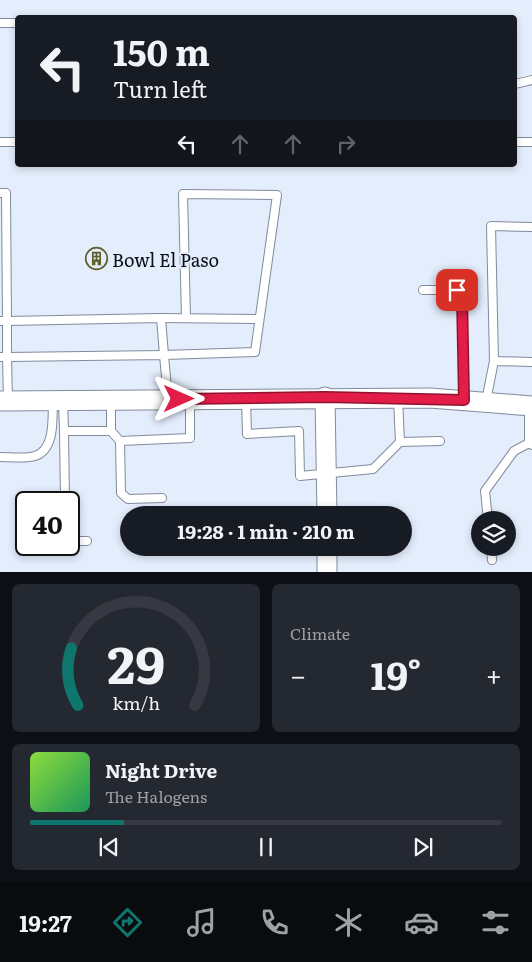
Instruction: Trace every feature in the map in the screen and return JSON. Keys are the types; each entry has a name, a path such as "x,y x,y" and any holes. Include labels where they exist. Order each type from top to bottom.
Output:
{"street":[{"path":"4,401 325,397 464,400 530,406"},
{"path":"325,397 327,506"},
{"path":"327,556 327,572"}],"lane":[{"path":"0,23 15,23"},
{"path":"517,84 532,80"},
{"path":"0,142 15,142"},
{"path":"517,142 532,142"},
{"path":"0,194 6,193 4,401"},
{"path":"4,357 255,352 277,195 183,194 186,318"},
{"path":"486,401 494,361 491,226 532,227"},
{"path":"422,290 457,290 462,296 464,400"},
{"path":"161,318 168,399"},
{"path":"4,321 259,318"},
{"path":"494,361 532,362"},
{"path":"246,398 247,434 299,431 300,476 373,469 400,442 440,441"},
{"path":"398,398 400,442"},
{"path":"111,399 111,431 120,441 121,492 128,499 162,498"},
{"path":"120,441 190,438 190,399"},
{"path":"58,400 64,432 65,491"},
{"path":"0,457 36,456 49,445 58,400"},
{"path":"487,511 485,491 514,451 531,444 530,406"},
{"path":"64,432 111,431"},
{"path":"80,541 87,541"},
{"path":"492,556 492,560"}],"place":[{"name":"Bowl El Paso","path":"96,259"}],"route":[{"path":"179,399 325,397 464,400 462,296 457,290"}]}
